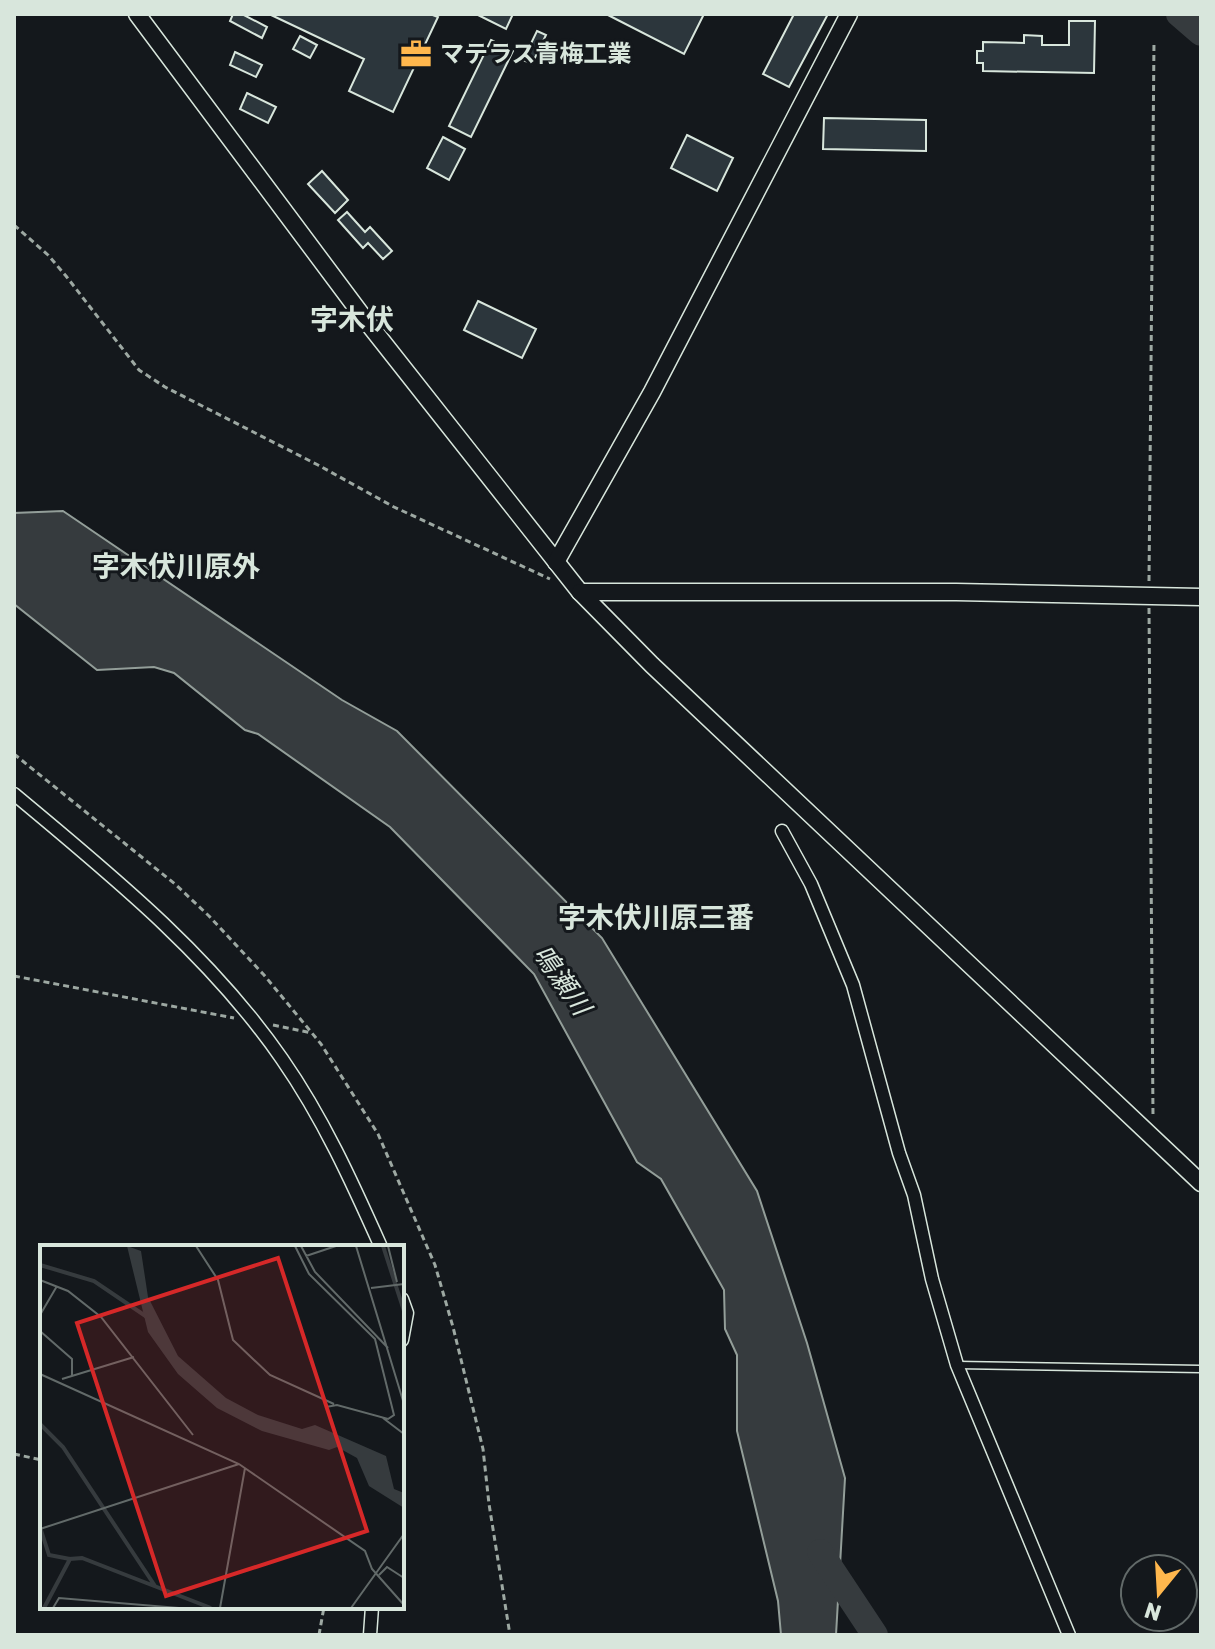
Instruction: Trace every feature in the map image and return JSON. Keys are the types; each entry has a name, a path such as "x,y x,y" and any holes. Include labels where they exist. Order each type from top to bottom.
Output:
{"street":[{"path":"137,14 367,322 580,592 652,665 1201,1183"},
{"path":"556,562 652,392 849,14"},
{"path":"580,592 956,592 1201,597"},
{"path":"14,794 97,863 181,940 253,1021 282,1059 337,1149 380,1245"},
{"path":"782,831 811,884 853,985 899,1153 914,1195 932,1279 957,1365 1069,1635"},
{"path":"404,1305 407,1313 404,1329"},
{"path":"370,1635 372,1609"}],"lane":[{"path":"957,1365 1201,1369"}],"path":[{"path":"1153,1099 1149,596 1154,41"},
{"path":"14,225 66,276 139,370 165,387 394,507 553,580"},
{"path":"14,754 187,895 264,975 312,1033 378,1134 435,1265 483,1449 510,1635"},
{"path":"14,976 312,1033"},
{"path":"14,1454 40,1460"},
{"path":"319,1635 324,1609"}],"water":[{"name":"鳴瀬川","path":"63,511 342,700 397,731 602,938 757,1191 807,1343 845,1478 836,1635 781,1635 778,1601 737,1431 737,1355 725,1329 724,1290 661,1179 637,1162 534,974 390,827 258,734 245,730 174,673 154,667 97,670 14,604 14,513"}],"building":[{"path":"233,14 242,14 267,27 262,38 230,21"},
{"path":"269,14 430,14 438,17 393,112 349,91 364,59"},
{"path":"476,14 513,14 506,29"},
{"path":"606,14 704,14 684,54"},
{"path":"794,14 828,14 789,87 763,74"},
{"path":"1069,21 1095,21 1094,73 983,71 983,63 977,63 977,51 983,51 983,42 1024,43 1024,35 1042,36 1042,45 1069,45"},
{"path":"537,31 546,35 532,64 523,60"},
{"path":"300,36 317,45 310,58 293,49"},
{"path":"491,40 513,51 471,137 449,126"},
{"path":"235,52 262,65 256,77 230,65"},
{"path":"247,93 276,107 268,123 240,109"},
{"path":"824,118 926,120 926,151 823,149"},
{"path":"687,135 733,158 717,191 671,168"},
{"path":"443,137 465,149 449,180 427,168"},
{"path":"322,171 348,200 335,213 308,184"},
{"path":"347,212 365,232 370,227 392,251 383,259 368,243 363,248 338,220"},
{"path":"478,301 536,329 522,358 464,330"}],"waterway":[{"path":"1179,14 1201,33"},
{"path":"820,1552 875,1635"}],"place":[{"name":"マテラス青梅工業","path":"416,54"}],"district":[{"name":"字木伏","path":"352,319"},
{"name":"字木伏川原外","path":"176,566"},
{"name":"字木伏川原三番","path":"656,917"}]}
